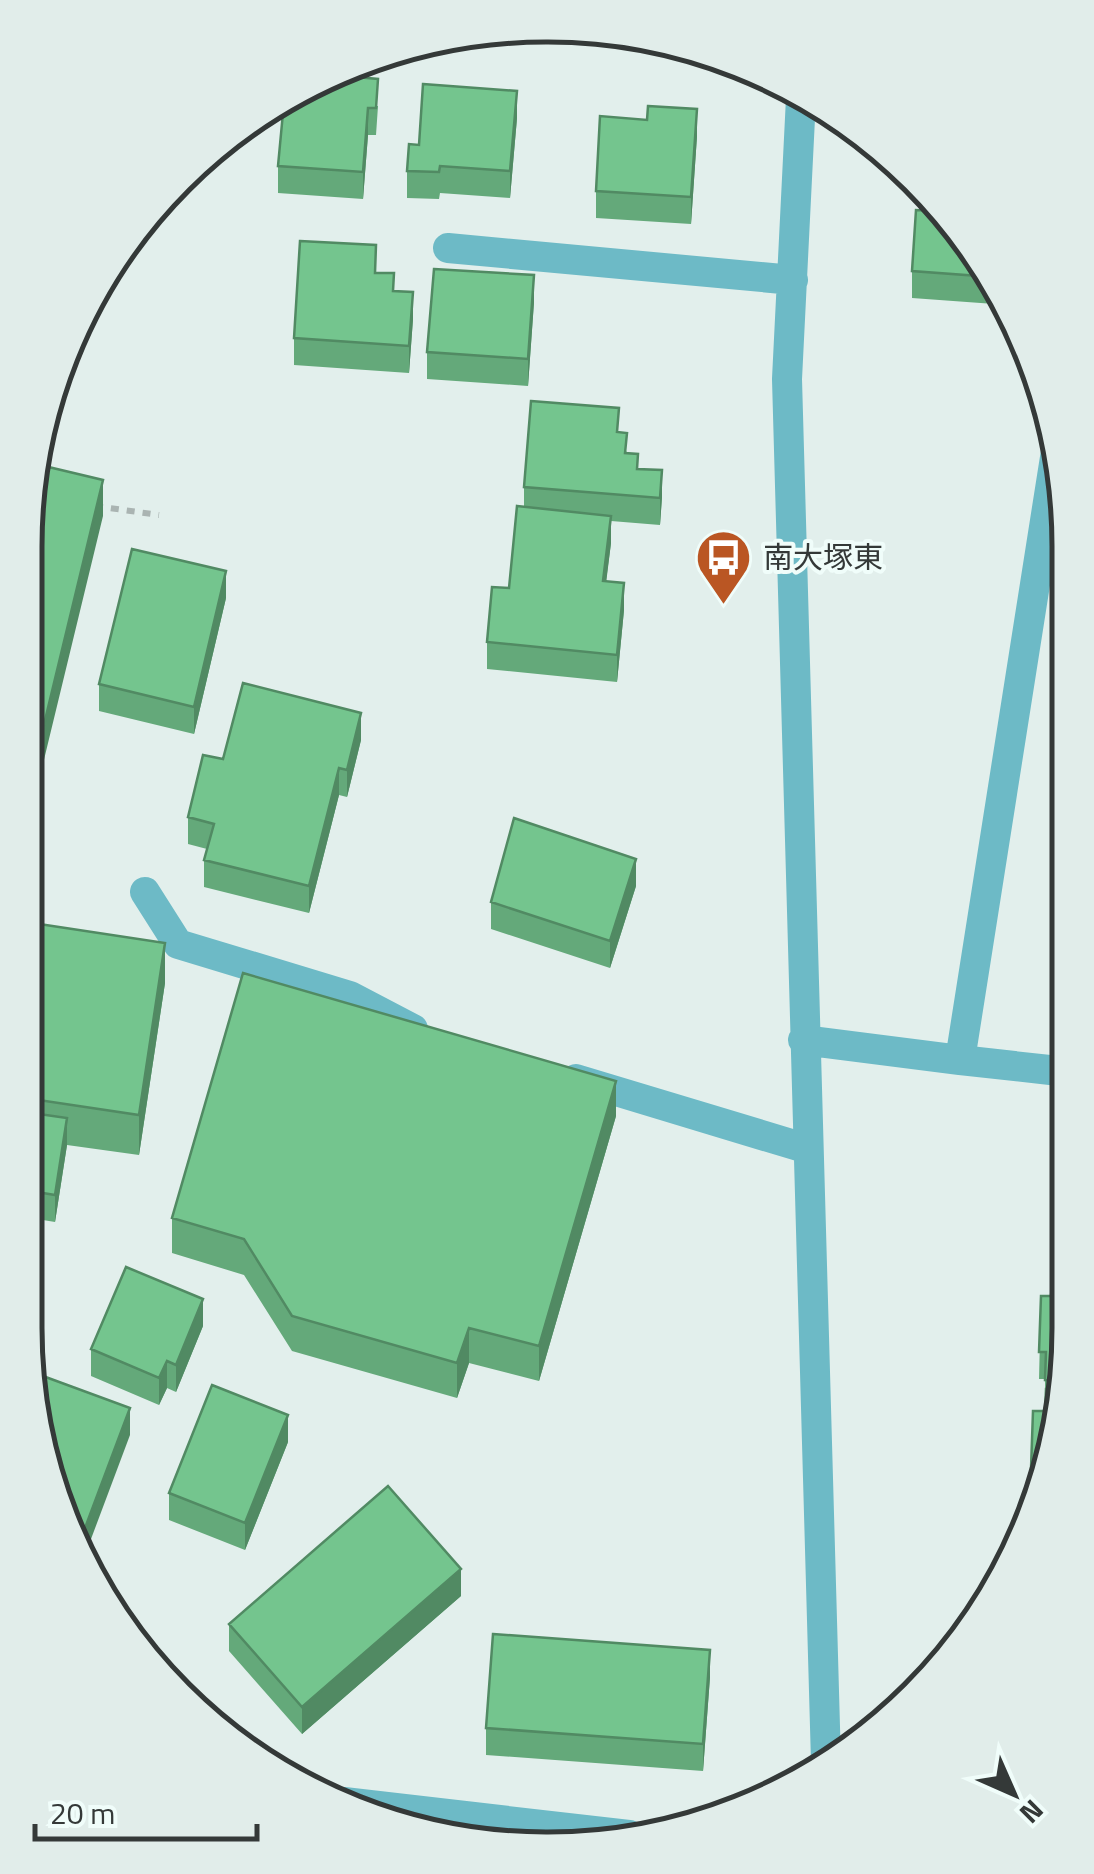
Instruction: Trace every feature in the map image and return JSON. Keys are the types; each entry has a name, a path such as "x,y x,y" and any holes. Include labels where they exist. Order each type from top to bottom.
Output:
{"street":[{"path":"800,111 787,379 826,1747"},
{"path":"448,248 793,280"},
{"path":"960,1060 1049,499"},
{"path":"146,892 178,944 350,996 396,1024 434,1036"},
{"path":"803,1040 1052,1070"},
{"path":"549,1070 808,1149"},
{"path":"396,1808 579,1830"}],"path":[{"path":"78,502 160,515"}],"building":[{"path":"378,79 376,108 368,108 363,172 278,166 282,118 354,81"},
{"path":"423,84 517,91 510,171 440,166 439,172 407,171 409,144 419,145"},
{"path":"648,106 697,109 691,197 596,191 600,116 647,120"},
{"path":"916,210 926,214 971,275 912,271"},
{"path":"300,241 376,245 375,273 394,273 393,291 413,292 409,346 294,338"},
{"path":"434,269 534,275 528,359 427,352"},
{"path":"531,401 619,408 617,432 627,433 625,453 638,454 637,469 662,470 660,498 524,487"},
{"path":"49,467 103,480 42,733 42,547"},
{"path":"517,506 611,516 603,581 624,583 617,655 487,642 492,587 509,588"},
{"path":"132,549 226,571 194,707 99,684"},
{"path":"243,683 361,713 347,770 339,768 309,886 204,860 214,824 188,817 203,755 223,759"},
{"path":"514,818 636,859 610,941 491,902"},
{"path":"42,924 165,943 139,1115 42,1101"},
{"path":"243,973 616,1081 539,1346 469,1328 457,1363 292,1316 244,1239 172,1218"},
{"path":"42,1114 67,1118 55,1195 42,1193"},
{"path":"126,1267 203,1299 176,1365 167,1361 159,1378 91,1349"},
{"path":"1052,1283 1048,1380 1045,1380 1046,1352 1039,1352 1041,1296 1051,1296"},
{"path":"46,1377 130,1408 85,1528 60,1458"},
{"path":"212,1385 288,1415 245,1523 169,1493"},
{"path":"1033,1411 1044,1411 1031,1468"},
{"path":"388,1486 461,1569 302,1707 229,1624"},
{"path":"493,1634 710,1650 703,1744 486,1728"}],"place":[{"name":"南大塚東","path":"724,606"}]}
